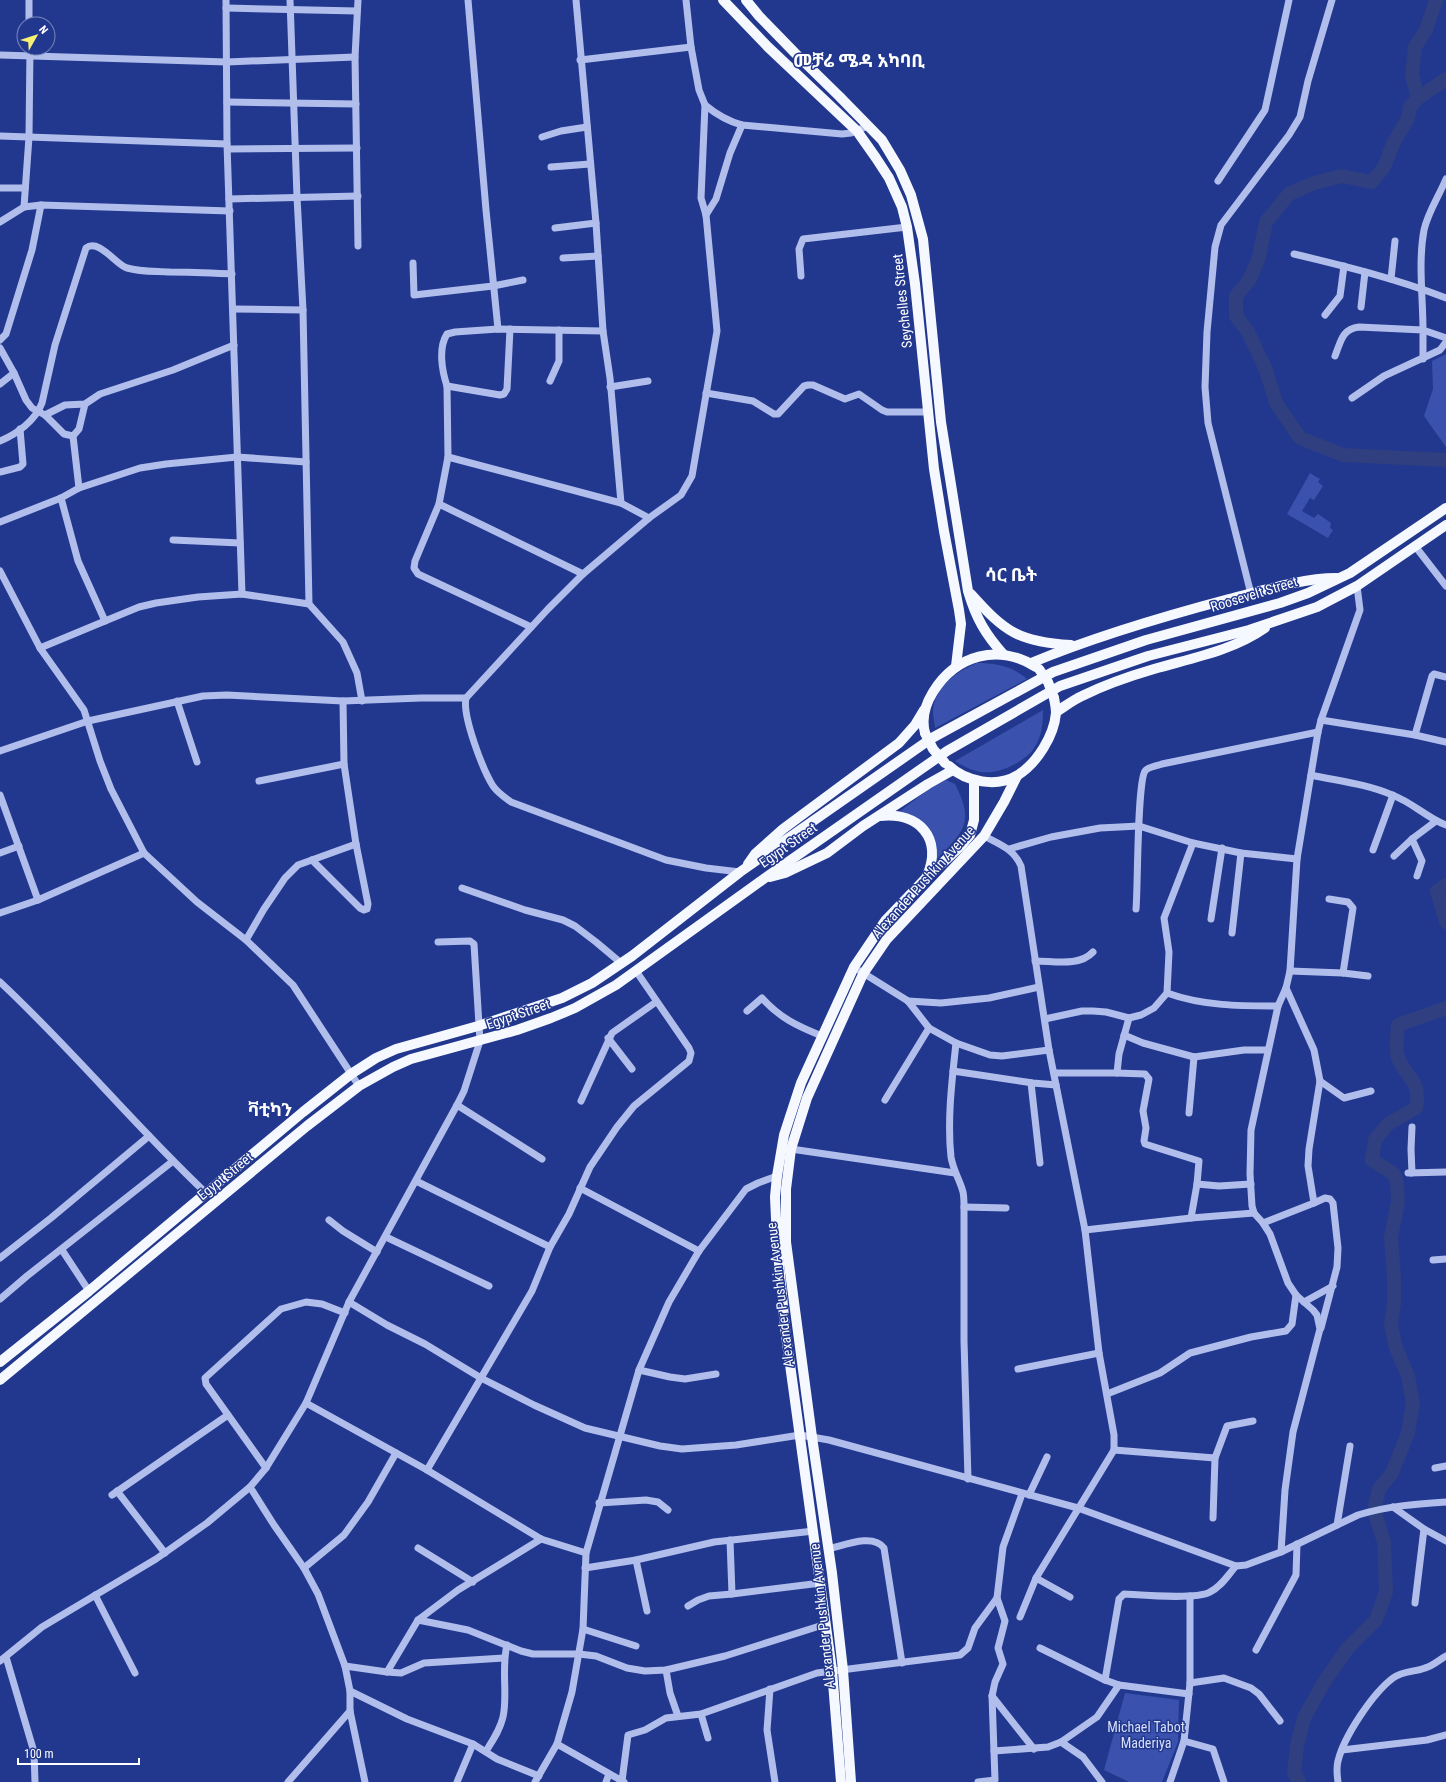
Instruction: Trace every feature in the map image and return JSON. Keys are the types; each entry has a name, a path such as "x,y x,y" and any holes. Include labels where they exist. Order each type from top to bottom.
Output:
{"main road":[{"name":"Seychelles Street","path":"723,0 790,68 856,131 889,178 902,207 907,227 933,462 944,531 960,610 956,666"},
{"name":"Seychelles Street","path":"746,0 795,54 882,140 900,170 911,195 923,239 941,422 968,591 974,610 985,632 1004,655"},
{"name":"Roosevelt Street","path":"1053,672 1146,640 1308,593 1340,578 1446,508"},
{"path":"1056,712 1081,696 1091,692 1151,670 1230,648 1253,637 1272,624 1317,607 1357,586 1446,525"},
{"path":"1035,666 1074,645 1117,630 1251,594 1322,578 1340,578"},
{"path":"968,591 992,617 1007,629 1024,638 1046,644 1074,645"},
{"name":"Egypt Street","path":"0,1380 307,1126 358,1086 411,1059 524,1028 574,1008 616,985 765,878 947,751 1060,686 1148,656 1272,624"},
{"path":"742,871 755,854 783,829 899,743 915,725 941,680 956,666 971,658 987,655 1004,655 1018,658 1035,666 1048,682 1054,698 1056,712 1048,741 1027,767 1017,776 997,781 974,780 963,777 945,763 933,749 925,733 923,724 924,710"},
{"name":"Egypt Street","path":"0,1362 89,1291 205,1192 351,1074 376,1058 396,1049 478,1026 562,998 592,983 621,963 742,871 932,738 1053,672"},
{"path":"765,878 785,873 812,862 928,784 953,770"},
{"name":"Alexander Pushkin Avenue","path":"841,1782 838,1670 832,1573 786,1242 786,1189 791,1149 807,1098 863,974 887,939 984,836 1017,776"},
{"name":"Alexander Pushkin Avenue","path":"851,1782 838,1670 826,1624 821,1579 785,1328 775,1197 777,1176 784,1135 797,1095 854,967 885,921 926,878 970,836 974,820 974,780"},
{"path":"879,816 890,815 904,817 916,822 922,828 931,841 933,857 932,865 926,878"},
{"path":"797,1095 807,1098"},
{"path":"821,1579 832,1573"}],"street":[{"path":"29,0 29,16"},
{"path":"290,0 293,102 303,310 309,604"},
{"path":"358,0 355,57 358,246"},
{"path":"468,0 498,329"},
{"path":"576,0 586,127 596,223 603,331 622,504"},
{"path":"686,0 691,47 699,90 705,105 701,198 706,215 717,331 692,476 681,495 649,518 583,574 548,608 466,698 466,712 478,752 493,786 500,794 511,802 666,860 706,868 742,871"},
{"path":"1218,181 1265,110 1289,0"},
{"path":"1251,594 1208,423 1205,387 1207,332 1215,247 1221,225 1289,135 1300,117 1308,81 1332,0"},
{"path":"242,594 228,147 226,4 290,9 357,11"},
{"path":"580,60 691,47"},
{"path":"0,54 16,53"},
{"path":"56,53 227,62 355,57"},
{"path":"24,207 29,137 30,56"},
{"path":"227,102 356,104"},
{"path":"705,105 716,115 742,125 842,134 856,131 868,126"},
{"path":"706,215 716,199 730,153 742,125"},
{"path":"542,137 561,131 586,127"},
{"path":"0,136 228,147 357,148"},
{"path":"551,167 590,164"},
{"path":"1423,359 1422,257 1424,230 1429,215 1446,179"},
{"path":"0,188 25,188"},
{"path":"230,199 358,196"},
{"path":"0,222 24,207 41,205 230,211"},
{"path":"0,340 6,334 32,250 41,205"},
{"path":"555,228 596,223"},
{"path":"801,276 799,249 803,239 907,227"},
{"path":"1391,279 1395,241"},
{"path":"42,414 42,403 55,345 86,248 89,246 101,249 125,268 142,271 232,274"},
{"path":"1294,254 1391,279 1446,298"},
{"path":"563,258 598,256"},
{"path":"413,263 414,295 493,286 523,280"},
{"path":"1325,315 1340,296 1344,266"},
{"path":"1361,307 1365,272"},
{"path":"233,309 303,310"},
{"path":"1335,356 1346,332 1350,328 1423,330 1446,338"},
{"path":"532,627 418,574 414,568 415,561 439,504 448,458 447,386 444,377 442,356 444,338 447,334 455,332 498,329 603,331"},
{"path":"447,386 500,395 504,394 507,389 510,329"},
{"path":"550,381 559,361 559,330"},
{"path":"1352,398 1384,376 1440,350 1446,342"},
{"path":"0,440 11,436 42,414 65,405 85,404 100,394 180,367 234,345"},
{"path":"0,348 14,373 26,400 32,408 42,414 64,434 73,436"},
{"path":"0,384 14,373"},
{"path":"610,387 648,381"},
{"path":"706,393 753,401 774,414 778,414 804,386 813,385 845,399 859,394 882,410 888,412 928,412"},
{"path":"79,488 73,436 79,429 85,404"},
{"path":"0,472 20,467 23,464 20,429"},
{"path":"0,522 62,498 79,488 140,468 238,457 306,462"},
{"path":"448,458 622,504 649,518"},
{"path":"62,498 78,561 105,621"},
{"path":"439,504 583,574"},
{"path":"173,540 240,543"},
{"path":"1416,546 1446,586"},
{"path":"0,571 40,648 84,710 108,782 144,853 197,902 246,940 293,985 358,1086"},
{"path":"1320,1329 1317,1315 1296,1296 1284,1275 1270,1234 1263,1223 1254,1214 1251,1184 1251,1130 1278,1006 1286,988 1290,971 1298,859 1320,720 1360,610 1357,586"},
{"path":"40,648 105,621 156,603 198,597 242,594 309,604 343,642 357,673 362,701"},
{"path":"1415,735 1432,676 1436,673 1446,677"},
{"path":"0,751 88,721 203,696 227,695 343,701 466,698"},
{"path":"177,701 197,762"},
{"path":"312,860 364,910 367,908 368,904 356,844 344,764 343,701"},
{"path":"1320,720 1415,735 1446,742"},
{"path":"1136,909 1142,780 1145,771 1149,768 1318,732"},
{"path":"259,780 344,764"},
{"path":"1311,774 1393,795 1416,807 1436,821 1446,825"},
{"path":"0,794 38,900"},
{"path":"1373,850 1393,795"},
{"path":"1394,856 1412,839 1436,821"},
{"path":"1009,849 1051,837 1100,828 1139,826 1194,843 1241,853 1298,859"},
{"path":"984,836 1009,849 1018,858 1021,866 1049,1050 1085,1230 1099,1353 1114,1435 1114,1450 1036,1578 1020,1617"},
{"path":"1412,839 1422,861 1417,876"},
{"path":"1045,1019 1093,1010 1129,1018 1148,1012 1167,993 1169,952 1164,918 1194,843"},
{"path":"246,940 264,909 285,878 298,865 356,844"},
{"path":"0,853 19,846"},
{"path":"1211,919 1222,848"},
{"path":"0,913 38,900 144,853"},
{"path":"1232,933 1241,853"},
{"path":"462,888 575,926 621,963"},
{"path":"1329,899 1348,902 1353,908 1342,973"},
{"path":"0,1661 42,1627 164,1552 208,1523 250,1487 266,1468 306,1403 349,1302 458,1105 480,1041 474,944 470,940 438,942"},
{"path":"1035,961 1073,962 1087,958 1093,952"},
{"path":"854,967 908,1001 929,1028 956,1043 990,1055 1002,1056 1049,1050"},
{"path":"427,1470 532,1291 550,1247 590,1167 617,1127 634,1106 688,1061 691,1053 689,1048 636,971"},
{"path":"1290,971 1342,973 1368,976"},
{"path":"0,982 31,1011 173,1161 205,1192"},
{"path":"908,1001 941,1003 989,998 1039,987"},
{"path":"1286,988 1314,1050 1320,1081 1309,1149 1308,1166 1314,1204"},
{"path":"1167,993 1196,1002 1227,1006 1278,1006"},
{"path":"747,1011 762,998 775,1013 804,1029 822,1036"},
{"path":"581,1101 608,1038 623,1024 656,1002"},
{"path":"1117,1073 1119,1054 1129,1018"},
{"path":"885,1100 929,1028"},
{"path":"1124,1035 1143,1043 1194,1057 1244,1050 1268,1050"},
{"path":"608,1038 632,1069"},
{"path":"956,1043 950,1137 955,1173 963,1192 964,1207 964,1341 968,1478"},
{"path":"1189,1113 1194,1057"},
{"path":"953,1072 1056,1085"},
{"path":"1054,1073 1117,1073 1145,1074 1148,1076 1150,1079 1143,1111 1146,1128 1145,1144 1200,1161 1191,1218"},
{"path":"1320,1081 1344,1098 1371,1091"},
{"path":"1031,1083 1040,1163"},
{"path":"458,1105 542,1159"},
{"path":"1412,1127 1409,1173 1446,1172"},
{"path":"0,1258 51,1218 149,1136"},
{"path":"791,1149 955,1173"},
{"path":"0,1299 173,1161"},
{"path":"350,1691 407,1719 473,1744 497,1759 537,1779 557,1744 572,1692 583,1629 586,1553 599,1503 640,1370 669,1302 699,1251 746,1189 777,1176"},
{"path":"416,1181 550,1247"},
{"path":"1197,1184 1230,1186 1251,1184"},
{"path":"580,1188 699,1251"},
{"path":"1263,1223 1314,1204 1325,1198 1330,1199 1333,1203 1338,1248 1337,1267 1333,1286 1293,1432 1285,1490 1282,1552"},
{"path":"964,1207 1006,1208"},
{"path":"1085,1230 1191,1218 1254,1214"},
{"path":"329,1220 343,1231 377,1252"},
{"path":"386,1236 489,1286"},
{"path":"62,1250 89,1291"},
{"path":"1433,1260 1446,1259"},
{"path":"1304,1302 1333,1286"},
{"path":"1107,1394 1160,1372 1190,1353 1252,1337 1286,1331 1292,1324 1296,1296"},
{"path":"266,1468 206,1384 205,1378 281,1309 306,1302 322,1304 345,1313"},
{"path":"349,1302 387,1325 425,1344 481,1378 534,1405 585,1428 660,1446 682,1448 736,1445 800,1435 829,1440 1025,1495 1078,1508 1236,1566 1246,1565 1282,1552 1358,1515 1414,1503 1446,1502"},
{"path":"1018,1369 1099,1353"},
{"path":"640,1370 670,1377 685,1378 716,1374"},
{"path":"306,1403 427,1470 541,1539 586,1553"},
{"path":"164,1552 114,1493 228,1415"},
{"path":"1212,1518 1215,1458 1227,1426 1253,1421"},
{"path":"1337,1525 1350,1446"},
{"path":"1114,1450 1215,1458"},
{"path":"304,1568 344,1534 368,1502 396,1453"},
{"path":"978,1782 995,1781 992,1696 995,1682 1003,1664 998,1648 1005,1621 997,1598 1003,1547 1025,1495 1047,1457"},
{"path":"1435,1468 1446,1466"},
{"path":"250,1487 274,1526 304,1568 318,1594 345,1666 350,1691 350,1712 366,1782"},
{"path":"599,1503 646,1500 658,1502 668,1510"},
{"path":"1389,1508 1446,1541"},
{"path":"1415,1603 1424,1529"},
{"path":"585,1568 636,1560 714,1542 814,1531"},
{"path":"387,1672 418,1620 439,1603 541,1539"},
{"path":"730,1540 732,1594"},
{"path":"829,1549 857,1542 875,1541 880,1542 884,1548 902,1663"},
{"path":"1256,1650 1296,1575 1298,1544"},
{"path":"418,1548 473,1582"},
{"path":"636,1560 647,1611"},
{"path":"1105,1680 1120,1596 1124,1594 1154,1596 1203,1595 1214,1590 1236,1566"},
{"path":"1036,1578 1070,1597"},
{"path":"688,1606 709,1596 732,1594 821,1579"},
{"path":"94,1595 135,1673"},
{"path":"1170,1782 1184,1741 1190,1683 1190,1596"},
{"path":"557,1744 623,1782 628,1735 645,1730 659,1721 678,1716 701,1714 817,1673 960,1655 968,1648 975,1628 997,1598"},
{"path":"418,1620 468,1630 521,1651 533,1654 579,1654 605,1658 627,1668 645,1671 666,1670 725,1656 826,1624"},
{"path":"583,1629 636,1646"},
{"path":"486,1751 499,1731 503,1716 504,1658 507,1645"},
{"path":"1040,1648 1105,1680 1119,1685 1189,1694"},
{"path":"1338,1782 1336,1772 1338,1760 1342,1750 1350,1732 1377,1694 1393,1678 1400,1674 1424,1669 1446,1656"},
{"path":"6,1657 34,1752 36,1782"},
{"path":"345,1666 401,1673 424,1664 504,1658"},
{"path":"666,1670 670,1693 678,1716"},
{"path":"1190,1683 1224,1678 1251,1688 1259,1694 1280,1721"},
{"path":"994,1752 1048,1747 1061,1742 1097,1717 1119,1685"},
{"path":"770,1689 767,1730 775,1782"},
{"path":"992,1696 1034,1749"},
{"path":"288,1782 350,1712"},
{"path":"701,1714 708,1738"},
{"path":"1342,1750 1427,1740 1446,1736"},
{"path":"1184,1741 1213,1749 1224,1782"},
{"path":"1061,1742 1083,1757 1102,1782"},
{"path":"457,1782 473,1744"},
{"path":"606,1782 609,1774"}],"green space":[{"path":"1446,354 1446,447 1424,416 1433,389 1432,361"},
{"path":"1310,473 1320,479 1318,482 1323,486 1314,500 1310,498 1302,511 1314,518 1318,514 1331,523 1330,528 1333,530 1328,538 1287,514"},
{"path":"977,663 1004,666 1016,671 1027,679 935,728 933,712 937,695 954,676"},
{"path":"1043,710 1042,730 1037,744 1028,755 1015,764 999,771 985,772 970,769 955,761"},
{"path":"946,780 955,784 961,797 964,808 964,826 954,841 936,860 937,849 932,838 898,813 931,787"},
{"name":"Michael Tabot Maderiya","path":"1125,1693 1179,1700 1178,1742 1162,1782 1129,1782 1104,1770"}],"waterway":[{"path":"1436,0 1426,30 1415,47 1412,75 1418,98 1410,107 1408,118 1393,144 1384,167 1372,182 1341,176 1314,183 1289,194 1266,222 1259,257 1250,279 1236,296 1236,316 1248,332 1266,370 1276,403 1300,438 1343,455 1446,460"},
{"path":"1418,98 1446,79"},
{"path":"1446,885 1437,891 1446,922"},
{"path":"1299,1782 1294,1772 1297,1745 1304,1718 1323,1684 1347,1649 1376,1620 1386,1592 1384,1542 1374,1510 1379,1489 1392,1473 1408,1433 1413,1403 1408,1376 1396,1348 1391,1325 1394,1303 1391,1237 1398,1202 1397,1183 1394,1174 1372,1160 1375,1140 1388,1124 1416,1108 1417,1092 1415,1086 1398,1057 1398,1025 1446,1008"}],"district":[{"name":"መቻሬ ሜዳ አካባቢ","path":"859,60"},
{"name":"ሳር ቤት","path":"1011,574"},
{"name":"ቫቲካን","path":"270,1109"}]}
